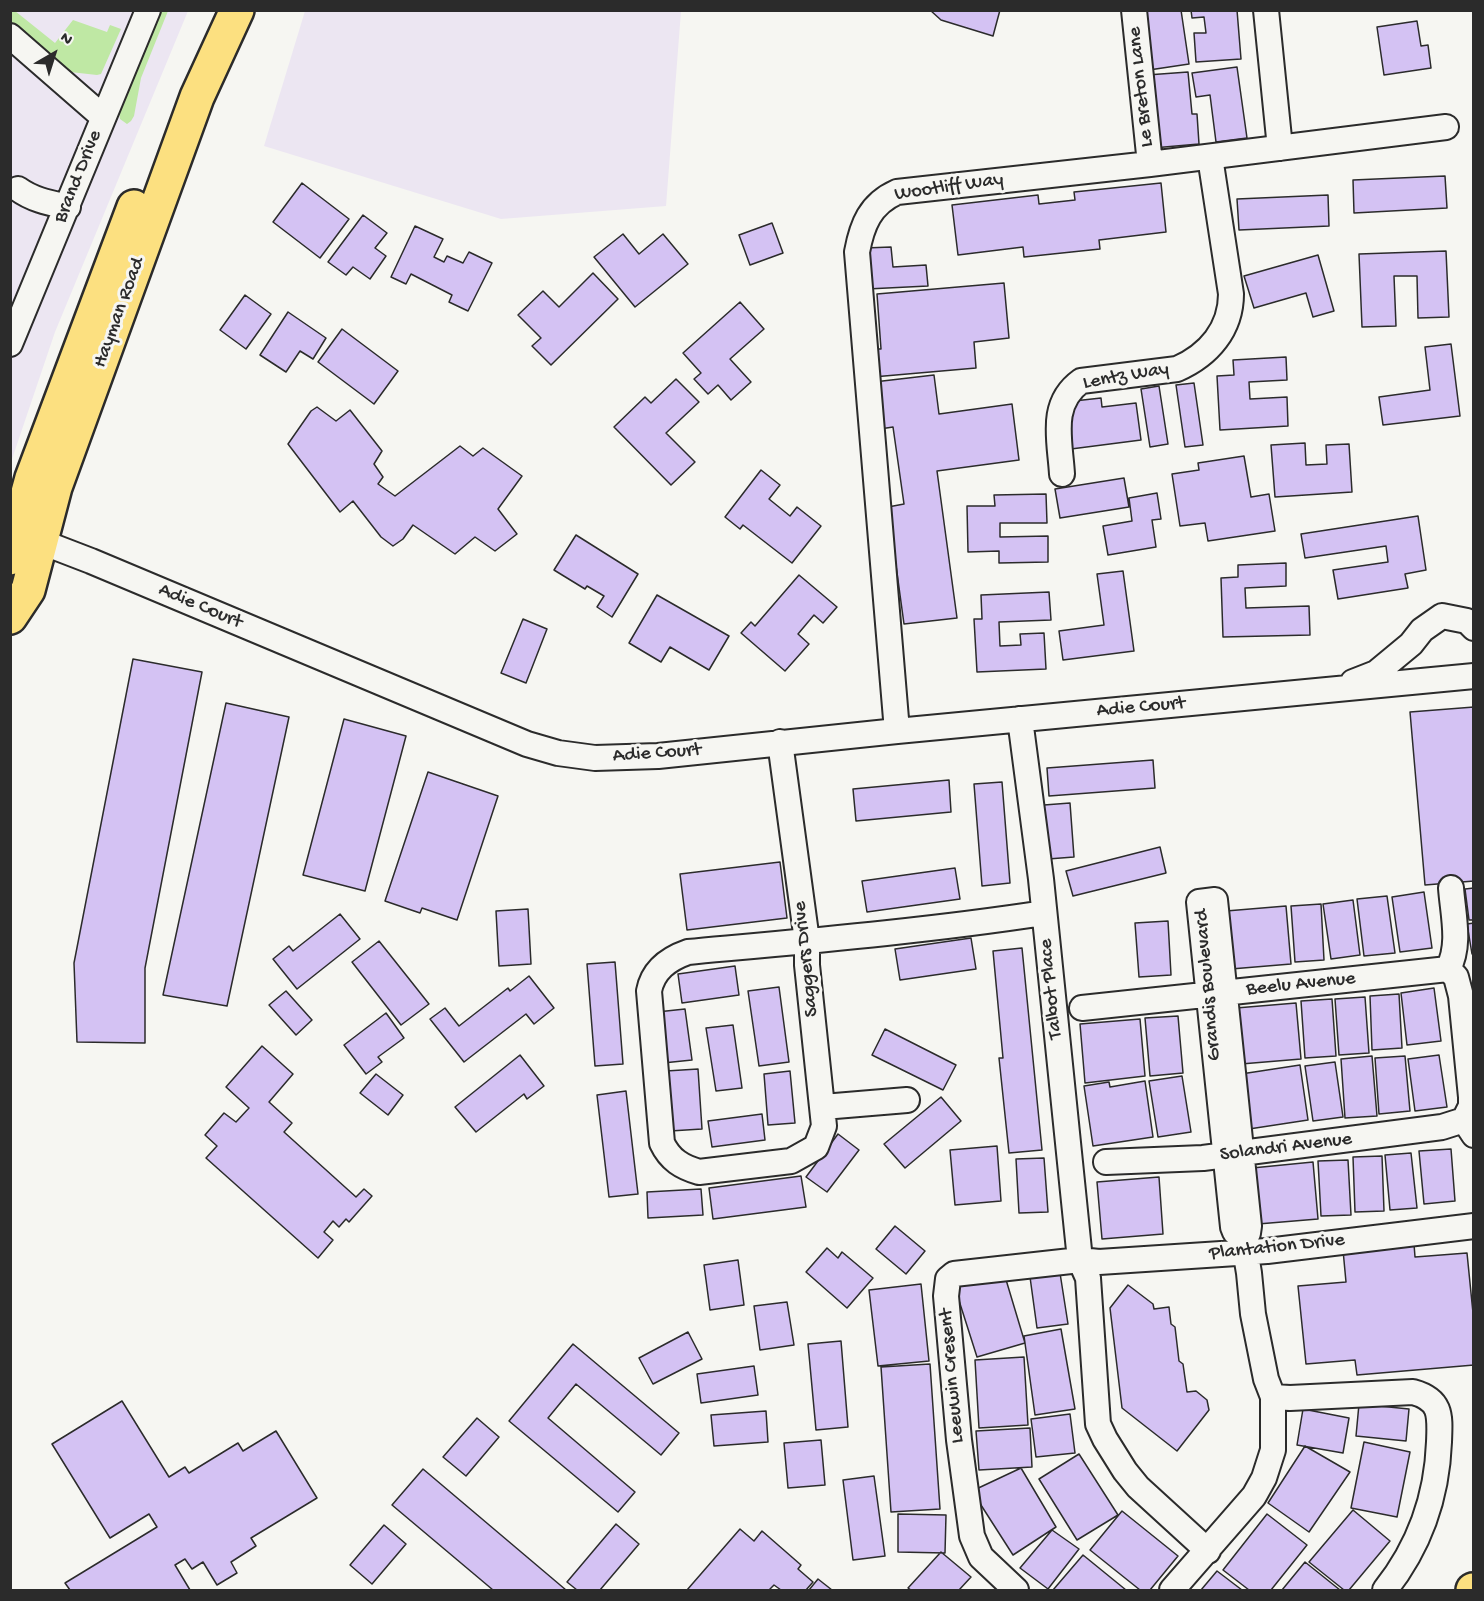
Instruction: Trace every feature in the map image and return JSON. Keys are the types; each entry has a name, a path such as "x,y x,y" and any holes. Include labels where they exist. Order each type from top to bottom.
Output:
{"main road":[{"name":"Hayman Road","path":"10,617 28,590 23,544 32,478 152,162 213,10"},
{"name":"Hayman Road","path":"23,544 55,487 197,97 237,10"}],"street":[{"name":"Brand Drive","path":"10,344 148,10"},
{"name":"Le Breton Lane","path":"1134,10 1150,164"},
{"path":"1266,10 1280,148"},
{"path":"10,36 103,117"},
{"name":"Wootliff Way","path":"897,730 857,252 860,236 874,208 884,198 897,192 1210,157 1446,127"},
{"name":"Lentz Way","path":"1062,474 1060,408 1072,387 1081,381 1177,369 1191,363 1208,350 1226,323 1231,308 1231,294 1210,157"},
{"path":"18,189 27,196 68,207"},
{"name":"Adie Court","path":"23,544 527,744 558,753 594,758 658,756 897,730 1473,676"},
{"name":"Adie Court","path":"1337,689 1376,673 1411,644 1422,630 1442,616 1467,621 1473,628"},
{"name":"Talbot Place","path":"1020,719 1044,913 1080,1260 1088,1278 1098,1424 1104,1439 1138,1487 1208,1551"},
{"name":"Saggers Drive","path":"780,742 807,941 807,965 824,1126 816,1147 791,1161 699,1172 685,1168 667,1153 662,1143 649,991 652,978 674,957 688,952 807,941"},
{"path":"1451,888 1456,945 1453,961 1448,969 1456,977 1461,996 1471,1097 1469,1127"},
{"path":"807,941 996,921 1044,913"},
{"name":"Beelu Avenue","path":"1082,1008 1448,969"},
{"name":"Grandis Boulevard","path":"1172,1590 1254,1496 1264,1478 1273,1450 1273,1397 1266,1378 1253,1314 1245,1245 1233,1227 1233,1155 1217,994"},
{"path":"823,1107 907,1100"},
{"name":"Solandri Avenue","path":"1106,1162 1233,1155 1442,1127 1469,1127"},
{"name":"Plantation Drive","path":"1080,1260 1099,1262 1245,1245 1473,1226"},
{"name":"Leeuwin Cresent","path":"1016,1590 981,1557 972,1536 959,1440 946,1286 948,1279 963,1272 1080,1260"},
{"path":"1273,1397 1413,1392 1426,1395 1434,1402 1440,1415 1440,1422 1438,1467 1433,1494 1426,1519 1414,1547 1385,1590"}],"shaded area":[{"path":"11,11 188,11 55,332 11,462"},
{"path":"305,11 681,11 666,206 501,219 264,146"}],"green space":[{"path":"10,11 15,11 55,43 73,20 107,32 110,25 121,29 101,74 70,72 11,23"},
{"path":"161,11 168,11 141,78 134,116 127,124 120,119 119,112"}],"building":[{"path":"930,10 1000,10 993,36 941,20"},
{"path":"1140,10 1181,10 1189,64 1149,70"},
{"path":"1191,10 1237,10 1241,59 1196,62 1194,33 1206,33 1204,17 1192,18"},
{"path":"1417,21 1421,46 1428,45 1431,68 1384,75 1377,27"},
{"path":"1237,67 1247,138 1216,142 1210,95 1196,97 1192,73"},
{"path":"1188,72 1192,114 1197,114 1199,144 1153,148 1147,75"},
{"path":"1445,176 1447,208 1354,213 1353,180"},
{"path":"302,183 349,219 320,258 273,222"},
{"path":"1161,183 1166,232 1099,240 1100,249 1024,257 1023,247 958,255 952,205 1038,195 1039,204 1075,200 1074,192"},
{"path":"1328,195 1329,226 1239,230 1237,199"},
{"path":"363,215 387,233 375,248 386,256 370,279 353,267 346,275 328,262"},
{"path":"772,223 783,253 750,265 739,235"},
{"path":"415,226 443,239 434,257 444,262 447,256 463,263 469,252 492,263 468,311 449,302 452,295 411,274 406,284 391,277"},
{"path":"623,234 639,254 663,234 688,264 635,307 594,257"},
{"path":"891,247 893,267 926,265 928,286 867,289 865,248"},
{"path":"1446,251 1449,317 1418,318 1417,276 1394,276 1396,326 1362,327 1359,254"},
{"path":"1318,255 1334,311 1313,317 1306,293 1254,308 1244,276"},
{"path":"593,273 618,299 551,365 532,346 541,338 518,315 543,291 559,307"},
{"path":"1004,283 1009,338 974,342 976,368 873,377 871,349 881,349 877,294"},
{"path":"245,295 271,314 246,349 220,330"},
{"path":"740,302 764,329 730,359 751,382 731,400 718,385 708,394 694,379 701,373 683,353"},
{"path":"288,312 326,338 313,359 300,351 286,372 260,355"},
{"path":"342,329 398,371 374,404 318,362"},
{"path":"1451,344 1460,416 1383,425 1379,397 1430,390 1425,347"},
{"path":"1286,357 1287,380 1249,382 1250,399 1287,397 1288,426 1220,430 1217,376 1234,375 1233,360"},
{"path":"934,375 939,414 1012,404 1019,460 937,471 957,618 904,624 888,507 904,504 893,427 880,429 874,382"},
{"path":"676,379 699,402 666,433 695,462 671,485 614,427 645,397 651,403"},
{"path":"1194,383 1203,445 1185,447 1176,385"},
{"path":"1159,386 1168,444 1150,447 1141,389"},
{"path":"1101,398 1102,407 1136,403 1141,440 1071,449 1065,402"},
{"path":"317,407 336,421 350,410 382,451 374,464 383,477 378,484 395,496 460,446 473,456 483,448 522,476 498,509 517,534 495,551 475,537 455,554 413,525 403,539 393,546 381,537 353,501 340,512 288,444 311,411"},
{"path":"1305,443 1306,465 1327,464 1326,445 1349,444 1352,492 1275,497 1271,445"},
{"path":"1244,456 1251,497 1269,494 1275,531 1208,541 1205,523 1180,526 1172,474 1199,470 1198,463"},
{"path":"761,470 780,485 769,499 790,516 797,507 821,526 792,563 743,525 740,529 725,517"},
{"path":"1124,478 1129,507 1060,518 1055,489"},
{"path":"1157,493 1161,519 1152,520 1156,547 1108,555 1103,526 1132,521 1129,498"},
{"path":"1046,494 1047,523 1000,523 1000,537 1048,536 1048,562 999,563 999,551 968,552 967,506 995,506 994,495"},
{"path":"1418,516 1426,570 1405,574 1408,588 1338,599 1333,570 1388,562 1386,546 1305,558 1301,534"},
{"path":"576,535 638,574 612,617 597,607 604,596 587,586 585,589 554,570"},
{"path":"1286,563 1286,586 1245,588 1246,608 1309,606 1310,635 1223,637 1221,578 1238,577 1238,565"},
{"path":"1123,571 1134,651 1063,660 1059,631 1104,625 1097,574"},
{"path":"799,575 837,607 823,623 814,615 798,634 809,644 785,671 741,633 751,622 755,626"},
{"path":"1049,592 1051,620 999,622 1000,646 1021,645 1020,634 1044,633 1046,669 977,672 974,619 982,619 981,595"},
{"path":"657,595 729,636 709,670 670,647 661,662 629,643"},
{"path":"523,619 547,629 526,683 501,673"},
{"path":"133,659 202,672 145,968 145,1043 77,1042 74,963"},
{"path":"226,703 289,717 227,1006 163,995"},
{"path":"1474,707 1474,881 1425,885 1410,712"},
{"path":"344,719 406,736 365,891 303,875"},
{"path":"1153,760 1155,788 1049,796 1047,768"},
{"path":"428,772 498,796 457,920 422,908 420,913 385,901"},
{"path":"949,780 951,812 856,821 853,789"},
{"path":"1002,782 1010,883 982,886 974,784"},
{"path":"1070,803 1074,857 1048,859 1044,805"},
{"path":"1160,847 1166,873 1073,896 1066,871"},
{"path":"780,862 787,918 687,930 680,874"},
{"path":"955,868 960,899 867,912 862,881"},
{"path":"1474,888 1474,920 1469,920 1465,889"},
{"path":"1424,892 1432,948 1400,952 1392,897"},
{"path":"1387,896 1395,953 1364,956 1357,899"},
{"path":"1353,900 1360,955 1331,959 1323,904"},
{"path":"1321,904 1324,960 1295,962 1291,906"},
{"path":"1286,906 1291,964 1231,969 1226,911"},
{"path":"528,909 531,964 499,966 496,911"},
{"path":"340,914 360,939 297,989 273,959 289,946 293,951"},
{"path":"1168,921 1171,975 1139,977 1135,923"},
{"path":"1474,923 1474,954 1472,954 1467,924"},
{"path":"971,938 976,969 900,980 895,949"},
{"path":"379,941 429,1004 401,1025 352,962"},
{"path":"1022,948 1042,1150 1009,1153 999,1058 1003,1058 993,951"},
{"path":"615,962 623,1064 595,1066 587,964"},
{"path":"735,966 739,995 682,1003 678,974"},
{"path":"529,976 554,1008 534,1024 526,1014 464,1062 430,1019 445,1008 459,1026 508,988 510,991"},
{"path":"779,987 789,1062 759,1066 748,991"},
{"path":"1434,988 1441,1041 1407,1045 1401,993"},
{"path":"286,991 312,1020 296,1035 269,1005"},
{"path":"1399,994 1402,1048 1372,1050 1370,996"},
{"path":"1365,997 1369,1053 1339,1055 1335,999"},
{"path":"1332,999 1336,1056 1305,1058 1301,1001"},
{"path":"1296,1003 1301,1059 1241,1064 1236,1008"},
{"path":"685,1009 692,1060 663,1063 657,1012"},
{"path":"386,1013 404,1038 378,1057 382,1062 366,1074 344,1045"},
{"path":"1178,1016 1183,1073 1150,1076 1145,1018"},
{"path":"1140,1019 1145,1076 1085,1083 1080,1024"},
{"path":"733,1025 742,1088 716,1091 706,1028"},
{"path":"885,1029 956,1065 943,1090 872,1055"},
{"path":"262,1046 293,1074 269,1102 292,1123 284,1132 356,1197 364,1189 372,1196 349,1222 346,1219 339,1227 333,1221 324,1232 333,1240 318,1258 206,1158 217,1146 205,1135 224,1113 236,1122 249,1108 226,1087"},
{"path":"520,1055 544,1086 527,1099 524,1094 476,1132 455,1107"},
{"path":"1439,1055 1447,1107 1415,1111 1408,1059"},
{"path":"1372,1056 1377,1116 1345,1118 1341,1059"},
{"path":"1405,1056 1410,1111 1379,1114 1375,1058"},
{"path":"1335,1062 1343,1117 1313,1121 1305,1066"},
{"path":"1300,1065 1308,1120 1249,1129 1241,1074"},
{"path":"698,1069 702,1129 670,1131 666,1071"},
{"path":"790,1071 795,1123 768,1125 764,1074"},
{"path":"376,1074 403,1095 388,1115 360,1093"},
{"path":"1182,1076 1191,1132 1158,1137 1149,1081"},
{"path":"1145,1081 1153,1137 1093,1146 1084,1086 1109,1082 1110,1087"},
{"path":"626,1091 638,1194 609,1197 597,1095"},
{"path":"941,1097 961,1121 905,1168 884,1144"},
{"path":"762,1114 765,1140 712,1147 708,1121"},
{"path":"838,1134 859,1150 827,1192 806,1177"},
{"path":"997,1146 1001,1201 955,1205 950,1150"},
{"path":"1451,1149 1455,1201 1424,1204 1419,1151"},
{"path":"1411,1153 1417,1208 1390,1210 1385,1155"},
{"path":"1382,1156 1384,1211 1355,1212 1353,1157"},
{"path":"1044,1158 1048,1212 1019,1213 1016,1159"},
{"path":"1348,1160 1351,1215 1321,1216 1318,1161"},
{"path":"1313,1162 1318,1219 1258,1224 1252,1168"},
{"path":"801,1176 806,1207 713,1219 709,1188"},
{"path":"1159,1177 1163,1234 1102,1239 1097,1182"},
{"path":"701,1189 703,1215 648,1218 647,1192"},
{"path":"895,1226 925,1251 906,1274 876,1249"},
{"path":"1414,1244 1415,1257 1467,1253 1474,1323 1474,1365 1357,1375 1355,1360 1306,1364 1298,1286 1346,1282 1343,1250"},
{"path":"827,1248 838,1258 842,1252 873,1278 847,1308 806,1272"},
{"path":"738,1260 744,1305 710,1310 704,1265"},
{"path":"1004,1273 1025,1343 977,1357 955,1288"},
{"path":"1060,1273 1068,1324 1037,1328 1030,1277"},
{"path":"921,1284 929,1361 878,1366 869,1290"},
{"path":"1128,1285 1153,1304 1154,1309 1169,1307 1171,1324 1175,1327 1179,1361 1183,1364 1187,1392 1196,1391 1207,1400 1209,1410 1177,1451 1122,1408 1110,1308"},
{"path":"787,1302 794,1345 760,1350 754,1306"},
{"path":"1061,1329 1075,1409 1035,1415 1024,1336"},
{"path":"688,1332 702,1359 653,1384 639,1358"},
{"path":"841,1341 848,1427 816,1430 808,1344"},
{"path":"573,1344 679,1433 661,1455 576,1384 548,1418 635,1492 618,1512 509,1421"},
{"path":"1024,1357 1028,1425 979,1428 975,1360"},
{"path":"930,1364 940,1509 891,1512 881,1367"},
{"path":"754,1366 758,1395 701,1403 697,1374"},
{"path":"122,1401 169,1477 185,1467 189,1473 238,1443 243,1451 276,1431 317,1498 251,1538 256,1546 231,1562 237,1573 217,1585 203,1562 192,1569 185,1559 175,1565 190,1590 70,1590 65,1583 157,1527 149,1514 110,1538 52,1444"},
{"path":"1359,1404 1409,1409 1406,1441 1356,1436"},
{"path":"1303,1409 1349,1418 1343,1453 1297,1445"},
{"path":"766,1411 768,1442 714,1446 711,1415"},
{"path":"1070,1414 1075,1453 1036,1457 1031,1419"},
{"path":"477,1418 499,1437 466,1476 443,1457"},
{"path":"1030,1428 1032,1467 979,1470 976,1431"},
{"path":"821,1440 825,1485 788,1488 784,1443"},
{"path":"1364,1442 1410,1452 1397,1517 1351,1508"},
{"path":"1305,1446 1350,1472 1309,1532 1268,1503"},
{"path":"1079,1454 1118,1515 1077,1540 1039,1479"},
{"path":"1021,1468 1056,1527 1013,1555 972,1491"},
{"path":"423,1469 566,1590 493,1590 392,1505"},
{"path":"874,1476 885,1556 853,1560 843,1480"},
{"path":"1353,1510 1390,1541 1349,1590 1344,1590 1309,1562"},
{"path":"1122,1511 1178,1556 1150,1590 1140,1590 1090,1550"},
{"path":"898,1514 946,1515 945,1553 898,1552"},
{"path":"1267,1514 1307,1545 1271,1590 1249,1590 1223,1570"},
{"path":"616,1524 639,1544 600,1590 577,1590 567,1582"},
{"path":"384,1525 406,1544 372,1584 350,1565"},
{"path":"740,1529 754,1541 762,1531 801,1565 798,1569 813,1582 806,1590 781,1590 774,1585 769,1590 687,1590"},
{"path":"1052,1530 1079,1549 1048,1589 1020,1568"},
{"path":"941,1552 971,1577 959,1590 911,1590 908,1588"},
{"path":"1083,1555 1126,1590 1053,1590"},
{"path":"1305,1562 1340,1590 1282,1590"},
{"path":"1217,1571 1242,1590 1201,1590"},
{"path":"818,1579 832,1590 809,1590"}]}
